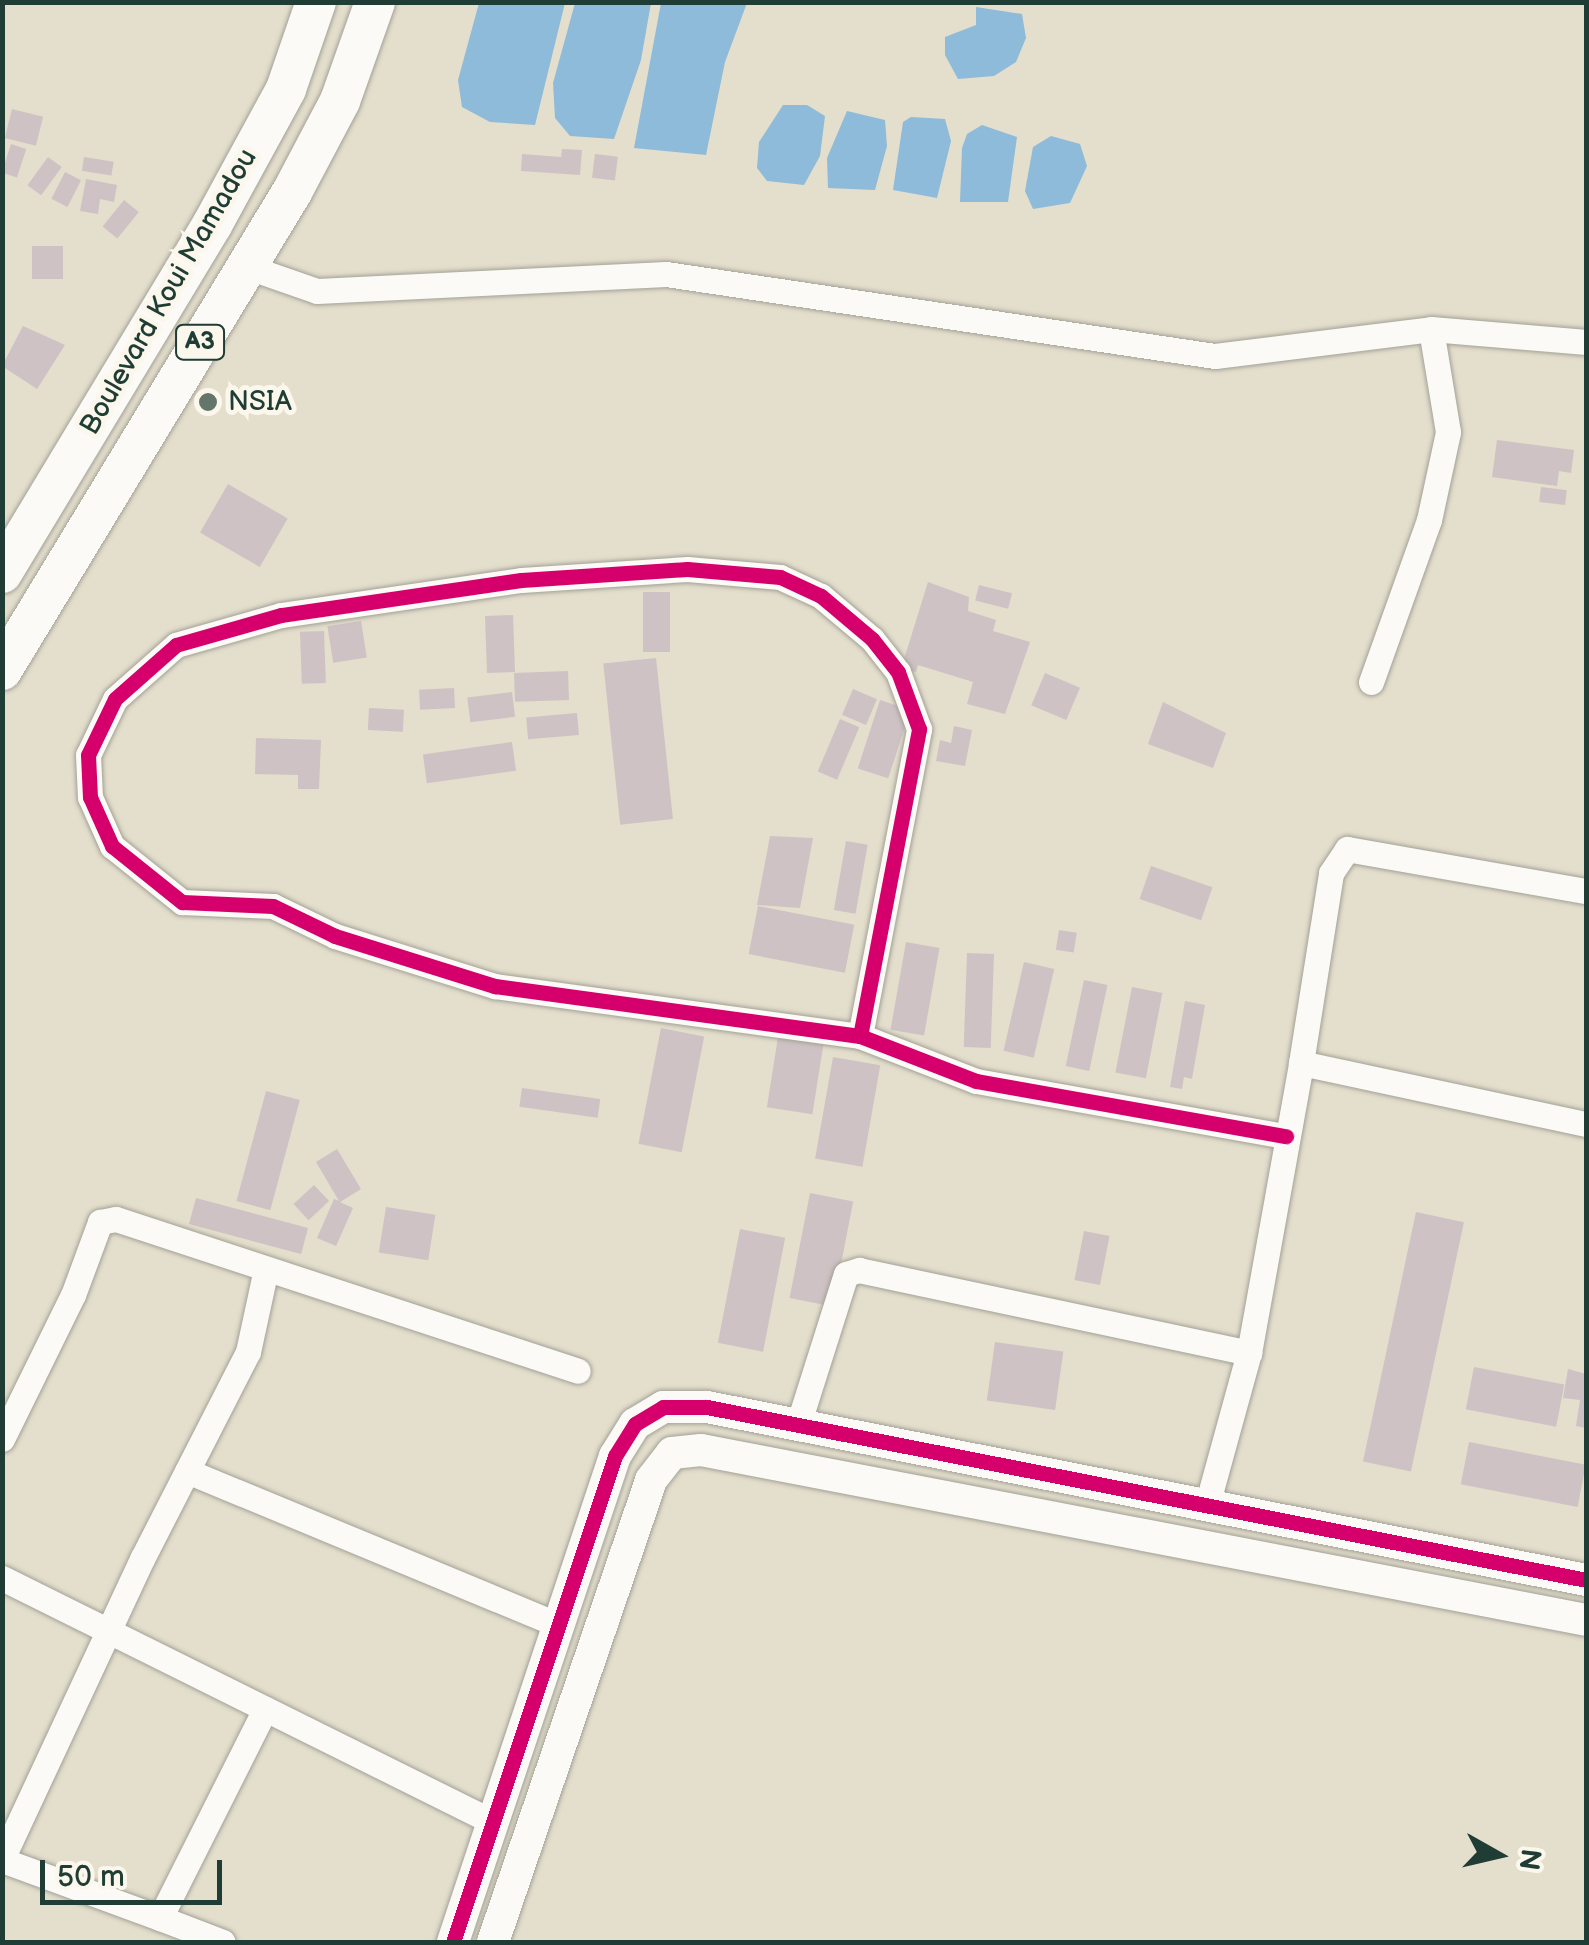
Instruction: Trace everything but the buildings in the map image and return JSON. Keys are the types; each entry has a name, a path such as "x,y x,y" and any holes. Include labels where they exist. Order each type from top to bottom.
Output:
{"main road":[{"name":"Boulevard Koui Mamadou","path":"2,573 212,225 286,89 316,2"},
{"name":"Boulevard Koui Mamadou","path":"2,670 248,267 340,101 375,2"}],"street":[{"path":"248,267 317,291 666,274 1215,356 1431,328 1586,342"},
{"path":"1372,682 1429,520 1448,432 1431,328"},
{"path":"860,1036 919,729 898,672 872,639 821,596 780,577 687,568 521,580 280,615 176,645 114,699 88,755 90,796 112,846 182,902 273,906 334,936 495,986 860,1036 976,1081 1286,1136"},
{"path":"1207,1505 1249,1352 1331,874 1347,849 1586,891"},
{"path":"1301,1063 1586,1124"},
{"path":"2,1439 73,1295 100,1222 116,1219 578,1370"},
{"path":"223,1942 2,1859 107,1630 248,1352 266,1268"},
{"path":"798,1425 846,1274 860,1270 1249,1352"},
{"path":"663,1407 672,1453"},
{"path":"453,1942 615,1456 635,1424 663,1407 707,1407 1586,1580"},
{"path":"493,1942 650,1480 672,1453 702,1450 1586,1620"},
{"path":"187,1471 556,1624"},
{"path":"2,1578 492,1821"},
{"path":"160,1918 265,1708"}],"water":[{"path":"479,3 565,3 535,125 490,122 462,107 458,80"},
{"path":"575,3 651,3 641,60 614,139 570,136 555,118 553,83"},
{"path":"661,3 747,3 725,62 706,155 634,148"},
{"path":"976,7 1022,14 1026,38 1016,62 994,76 958,79 945,55 945,37 976,25"},
{"path":"783,105 807,105 825,116 820,156 804,185 767,181 757,168 759,142"},
{"path":"847,111 885,120 887,146 875,190 828,188 827,158"},
{"path":"911,117 945,119 951,141 937,198 893,190 903,122"},
{"path":"982,125 1017,137 1008,202 960,202 962,148 967,134"},
{"path":"1051,136 1080,144 1087,166 1070,203 1033,209 1025,191 1033,147"}],"cycle path":[{"path":"860,1036 919,729 898,672 872,639 821,596 780,577 687,569 521,580 281,615 176,645 115,699 88,755 90,797 112,846 182,902 273,906 335,936 495,986 860,1036 976,1081 1286,1136"},
{"path":"453,1942 615,1456 635,1424 663,1407 707,1407 1586,1580"}],"place":[{"name":"NSIA","path":"208,402"}]}
